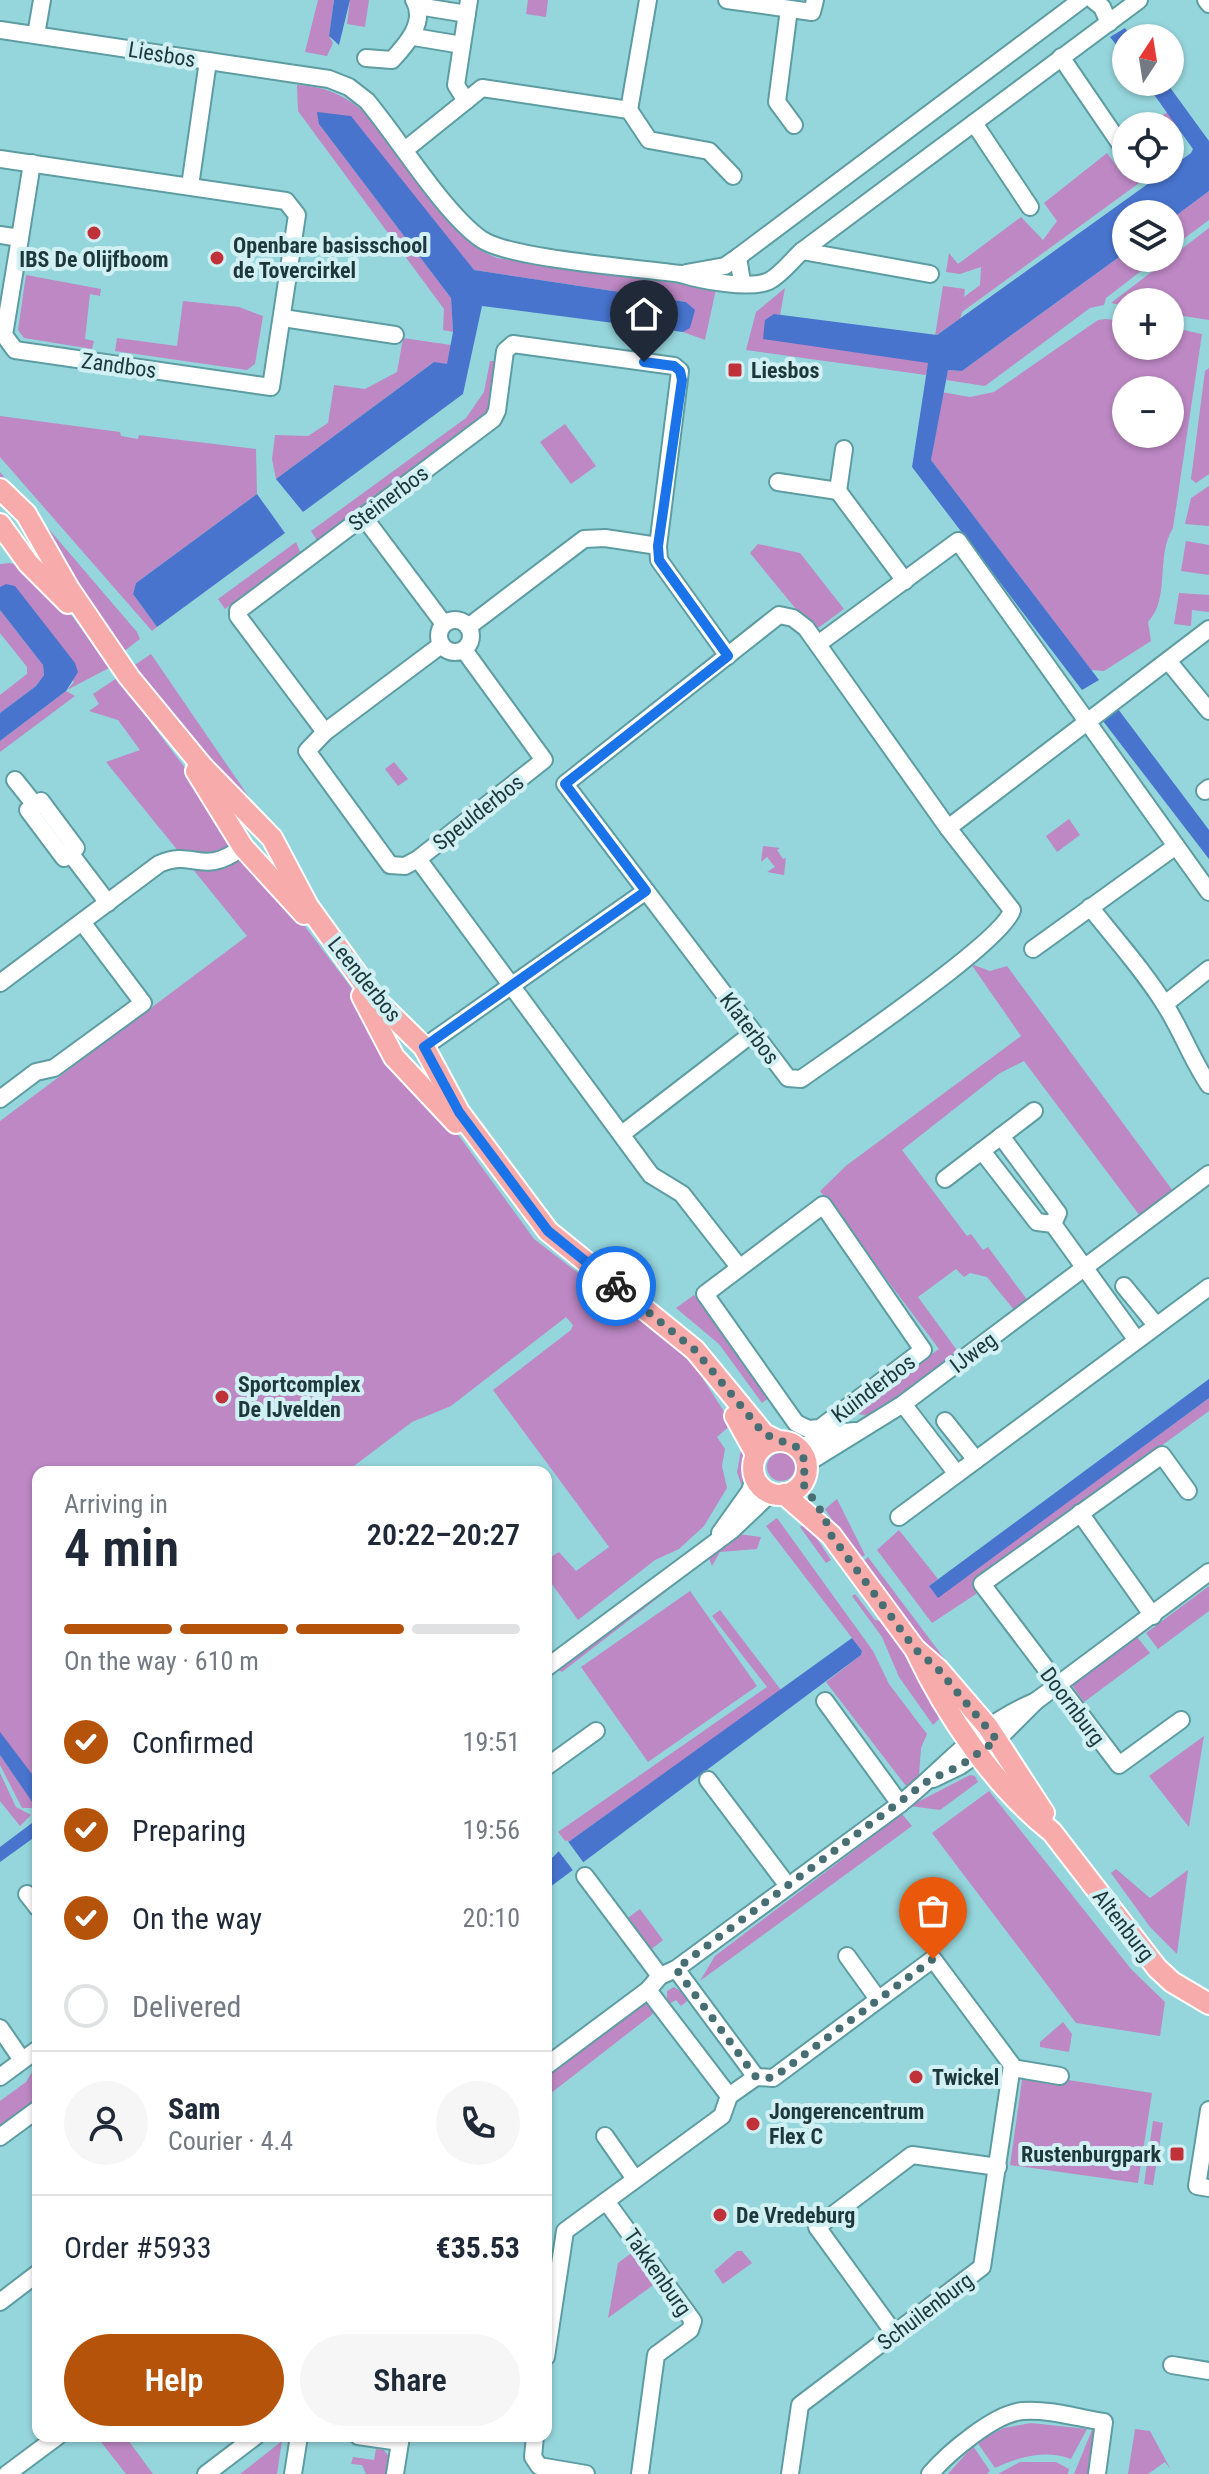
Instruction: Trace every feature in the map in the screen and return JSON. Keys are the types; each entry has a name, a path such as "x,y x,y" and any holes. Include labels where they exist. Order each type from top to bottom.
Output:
{"main road":[{"name":"Leenderbos","path":"0,489 26,514 49,549 69,589 129,677 203,767 258,821 280,852 308,906 375,999 424,1047 459,1112 548,1231 695,1350 764,1434 776,1440"},
{"path":"1,526 7,515 26,514"},
{"name":"Leenderbos","path":"1,526 28,563 60,592 100,644 112,654"},
{"path":"28,563 41,564 49,549"},
{"name":"Leenderbos","path":"129,677 136,693 199,774 238,838 260,867 299,907 367,1004 388,1044 411,1077 450,1116 547,1240 700,1367 748,1435 756,1454"},
{"path":"238,838 238,819 258,821"},
{"path":"260,867 273,865 280,852"},
{"path":"388,1044 392,1032 404,1027"},
{"path":"411,1077 428,1077 436,1066"},
{"path":"776,1440 802,1465 792,1492 777,1494 754,1478 756,1454 776,1440"},
{"name":"Altenburg","path":"802,1465 831,1535 915,1649 992,1734 1043,1812 1052,1832 1157,1968 1172,1982 1209,2004"},
{"name":"Altenburg","path":"777,1494 831,1535"},
{"name":"Altenburg","path":"915,1649 928,1676 974,1746 1035,1819 1052,1832"}],"street":[{"path":"36,35 42,0"},
{"path":"648,0 629,110 649,140 709,151 733,176"},
{"path":"727,0 812,12 815,0"},
{"name":"Liesbos","path":"681,274 725,266 1081,0"},
{"path":"1093,0 1102,7 1109,23"},
{"name":"Liesbos","path":"0,30 329,79 349,87 367,101 462,223 483,241 510,251 681,274 702,280 742,282 770,281 802,251 1139,0"},
{"path":"366,58 392,60 414,37 416,3 468,7 456,85 466,101"},
{"path":"789,9 777,102 794,125"},
{"path":"414,37 462,45"},
{"path":"1061,57 1112,132"},
{"path":"190,186 208,61"},
{"path":"406,149 482,88 629,110"},
{"path":"974,123 1030,207"},
{"name":"Zandbos","path":"0,159 32,163 190,186 286,201 297,215 271,387 15,350 4,335 32,163"},
{"path":"0,235 20,238"},
{"path":"802,251 930,274"},
{"path":"738,257 742,282"},
{"path":"283,318 395,335"},
{"name":"Steinerbos","path":"325,732 238,616 238,611 495,417 505,351 519,343 674,366 680,371 658,546"},
{"path":"844,449 838,491 905,581"},
{"path":"778,482 838,491"},
{"path":"363,516 444,624"},
{"path":"468,627 584,539 605,538 658,546 663,568 728,656"},
{"path":"818,644 958,541 1209,892"},
{"name":"Klaterbos","path":"779,615 793,618 818,644 948,828 1012,910 1009,920 801,1079 788,1078 565,784 728,656 779,615"},
{"path":"460,620 468,627 470,641 464,650 454,653 441,645 439,631 444,624 460,620"},
{"path":"948,828 1209,629"},
{"path":"441,645 308,746 309,756 390,865 405,866 418,859 651,1175 682,1194 739,1267"},
{"name":"Speulderbos","path":"418,859 544,760 464,650"},
{"path":"1169,662 1209,711"},
{"path":"15,780 35,805 28,810 64,858 70,853 108,903"},
{"path":"0,982 170,859 211,864 223,861 238,838"},
{"path":"1033,949 1176,846"},
{"path":"424,1047 646,891"},
{"path":"1090,907 1165,1004 1185,1040 1189,1056 1209,1085"},
{"path":"0,1099 36,1072 54,1068 143,1003 82,922"},
{"path":"1165,1004 1209,969"},
{"path":"622,1134 753,1033"},
{"path":"945,1179 1034,1111"},
{"path":"1001,1136 1058,1213 1053,1224"},
{"path":"982,1151 1037,1222 1053,1224 1136,1339"},
{"name":"IJweg","path":"802,1465 903,1404 1209,1174"},
{"name":"Kuinderbos","path":"823,1205 923,1350 820,1428 808,1429 796,1423 705,1294 739,1267 823,1205"},
{"path":"1124,1286 1156,1325"},
{"path":"899,1517 1209,1287"},
{"path":"903,1404 957,1474"},
{"path":"945,1421 976,1460"},
{"path":"1153,1616 1080,1513 1162,1455 1188,1491"},
{"path":"717,1538 750,1491 754,1478"},
{"path":"552,1663 777,1494"},
{"name":"Doornburg","path":"1080,1513 982,1584 1119,1765 1181,1720"},
{"path":"552,2061 1209,1572"},
{"path":"825,1701 900,1804"},
{"path":"552,1763 596,1731"},
{"path":"708,1780 788,1886"},
{"path":"585,1876 756,2077"},
{"path":"847,1956 878,1999"},
{"path":"552,2308 565,2231 722,2116 729,2096 756,2077 773,2078 933,1959 1012,2068 1060,2076"},
{"path":"648,1990 729,2096"},
{"path":"0,2028 32,2054"},
{"path":"0,2077 32,2056"},
{"name":"Schuilenburg","path":"790,2474 800,2405 982,2267 1012,2068"},
{"path":"1209,2110 1197,2186 1209,2188"},
{"path":"0,2137 32,2113"},
{"path":"605,2136 635,2179"},
{"path":"894,2333 817,2227 912,2155 998,2167"},
{"name":"Takkenburg","path":"606,2201 693,2321 690,2330 656,2355 640,2474"},
{"path":"0,2302 32,2278"},
{"path":"1172,2365 1209,2371"},
{"path":"930,2474 971,2438 1007,2415 1035,2411 1104,2422 1097,2474"},
{"path":"7,2474 50,2442"},
{"path":"206,2474 248,2442"},
{"path":"293,2474 298,2442"},
{"path":"395,2474 400,2442"},
{"path":"534,2442 533,2457 539,2466 586,2474"}],"shaded area":[{"path":"318,0 334,0 329,36 333,43 327,56 305,52"},
{"path":"350,0 369,0 365,27 347,24"},
{"path":"528,0 548,0 546,17 526,14"},
{"path":"297,85 332,92 360,109 383,132 444,217 468,241 497,258 716,289 705,340 683,332 690,327 694,310 686,302 474,270 319,124 451,298 453,332 443,330 444,309 298,111"},
{"path":"1107,153 1112,160 1112,184 1138,184 962,312 960,319 935,336 943,286 965,289 964,297 980,285 981,267 960,274 946,272 949,253 958,264 1021,217 1043,240 1057,221 1044,203"},
{"path":"1209,191 1209,220 1184,239 1184,210"},
{"path":"1209,228 1209,320 1184,316 1184,288 1131,288 1152,272 1184,272 1184,247"},
{"path":"1112,262 1112,272 1140,272 1119,288 1112,288 1104,305 1090,308 985,386 946,380 948,370 962,371"},
{"path":"26,275 101,289 100,296 90,294 85,339 94,341 92,349 24,338 18,330"},
{"path":"785,288 780,315 774,314 869,351 929,363 926,375 746,350 756,312"},
{"path":"183,301 239,307 263,316 255,364 247,370 115,351 117,338 177,346"},
{"path":"1098,320 1112,320 1112,360 1184,360 1184,330 1202,334 1173,528 1165,552 1159,601 1148,622 1151,641 1104,671 1091,670 931,460 941,392 970,397 994,392"},
{"path":"403,338 451,345 448,365 434,362 276,479 272,459 275,435 308,436 328,423 334,385 365,389 397,372"},
{"path":"490,361 495,361 487,415 318,542 311,531 466,418 484,392"},
{"path":"1209,368 1209,474 1196,483 1191,479 1205,371"},
{"path":"0,416 120,432 121,436 138,439 139,435 256,449 257,494 136,583 133,594 157,627 152,631 0,457"},
{"path":"565,424 596,466 571,484 540,442"},
{"path":"0,472 137,632 140,639 123,652 0,480"},
{"path":"1209,486 1209,526 1185,524 1191,498"},
{"path":"1186,541 1209,545 1209,575 1181,571"},
{"path":"296,542 301,554 225,609 218,599"},
{"path":"758,544 800,553 844,609 814,631 750,553"},
{"path":"10,563 39,579 52,592 109,668 67,690 74,682 0,587 0,564"},
{"path":"1179,593 1209,595 1209,612 1192,610 1191,626 1174,624"},
{"path":"0,610 43,665 44,675 36,686 0,713 0,695 27,674 27,667 0,633"},
{"path":"151,654 264,819 216,776 133,666"},
{"name":"Sportcomplex De IJvelden","path":"117,678 347,982 534,1239 671,1344 696,1368 732,1424 717,1437 725,1449 722,1466 727,1488 704,1526 679,1549 655,1560 578,1620 552,1584 552,1556 559,1552 576,1571 609,1547 493,1390 571,1330 573,1325 566,1317 451,1406 412,1422 354,1466 32,1466 32,1778 0,1738 0,1121 247,936 106,762 140,750 118,720 89,711 99,704 93,694"},
{"path":"66,691 75,696 0,752 0,741"},
{"path":"394,762 408,779 398,786 385,769"},
{"path":"1069,819 1080,835 1057,852 1046,836"},
{"path":"763,846 780,848 777,850 783,859 786,858 784,875 767,872 775,867 767,857 761,862"},
{"path":"971,964 990,971 1007,966 1173,1191 1140,1216 1024,1061 1000,1073 902,1150 967,1236 971,1234 983,1250 988,1247 1028,1301 1015,1311 987,1277 970,1273 964,1277 956,1269 918,1297 959,1353 869,1416 847,1412 939,1349 820,1191 847,1165 1021,1036"},
{"path":"694,1295 770,1397 762,1403 719,1344 676,1308"},
{"path":"1209,1398 1209,1411 988,1572 976,1594 932,1623 877,1550 899,1530 938,1579 929,1586 938,1597"},
{"path":"742,1445 748,1453 743,1489 737,1472"},
{"path":"781,1453 791,1457 795,1467 791,1477 781,1481 771,1477 767,1467 771,1457"},
{"path":"837,1499 865,1555 858,1560 825,1509"},
{"path":"777,1518 873,1651 889,1684 927,1734 921,1748 919,1776 906,1786 826,1682 862,1651 766,1526"},
{"path":"806,1522 831,1560 826,1563 800,1527"},
{"path":"730,1533 761,1537 757,1549 720,1552 712,1566 706,1551"},
{"path":"868,1557 971,1694 916,1639 861,1563"},
{"path":"685,1566 690,1573 562,1672 552,1665"},
{"path":"1209,1586 1209,1611 1158,1649 1146,1633"},
{"path":"690,1591 757,1686 648,1762 581,1667"},
{"path":"855,1594 875,1620 887,1622 895,1633 941,1717 933,1725 899,1677 882,1637 852,1596"},
{"path":"720,1610 781,1690 567,1843 558,1832 767,1687 712,1616"},
{"path":"1137,1637 1150,1653 1084,1702 1072,1685"},
{"path":"1204,1736 1189,1827 1149,1776"},
{"path":"0,1755 32,1801 32,1808 22,1808 0,1765"},
{"path":"0,1773 16,1807 31,1815 20,1826 0,1801"},
{"path":"970,1775 975,1776 978,1782 940,1810 910,1806"},
{"path":"989,1791 1131,1969 1165,2002 1160,2036 1076,2023 932,1833"},
{"path":"902,1814 912,1826 700,1981 715,1956"},
{"path":"1116,1869 1150,1898 1188,1870 1177,1954 1150,1927 1111,1873"},
{"path":"640,1909 663,1940 649,1951 625,1920"},
{"path":"674,1987 691,1998 681,2006 676,2000 667,2005 667,1991"},
{"path":"643,2000 654,2013 552,2092 552,2070"},
{"path":"1063,2022 1072,2034 1069,2052 1040,2047 1040,2042"},
{"path":"32,2072 32,2102 0,2126 0,2101 26,2082"},
{"path":"1023,2073 1152,2093 1138,2183 1010,2165"},
{"path":"1153,2121 1163,2123 1153,2185 1144,2184"},
{"path":"641,2246 663,2278 608,2318 618,2263"},
{"path":"737,2251 742,2251 752,2263 723,2284 714,2271"},
{"path":"1031,2423 1087,2429 1071,2459 1052,2455 1032,2456 995,2468 977,2442 1004,2428"},
{"path":"1135,2429 1150,2431 1171,2470 1165,2462 1148,2474 1128,2474"},
{"path":"1092,2430 1096,2432 1092,2474 1074,2474"},
{"path":"101,2442 129,2442 153,2474 126,2474"},
{"path":"281,2442 282,2442 277,2474 240,2474"},
{"path":"973,2446 990,2471 987,2474 948,2474"},
{"path":"376,2449 384,2450 390,2458 388,2474 366,2474 362,2465 351,2464 353,2457 374,2460"},
{"path":"1020,2462 1056,2462 1069,2469 1068,2474 998,2474"}],"water":[{"path":"334,0 350,0 339,45 329,36"},
{"path":"1155,96 1176,96 1209,141 1209,191 1184,210 1184,200 1125,200 1148,184 1184,184 1184,158 1193,149 1184,136 1184,112 1166,112"},
{"path":"317,112 351,116 474,270 686,302 695,310 690,328 683,332 482,306 463,394 303,512 276,479 434,362 447,364 453,332 451,298 319,124"},
{"path":"1112,210 1112,262 962,371 948,370 931,460 1099,680 1082,690 912,467 928,363 763,339 765,320 774,314 937,335"},
{"path":"257,494 285,533 157,627 133,594 136,583"},
{"path":"6,584 15,586 75,663 78,672 66,691 0,741 0,713 36,686 44,675 43,665 0,610 0,587"},
{"path":"1118,709 1209,830 1209,859 1103,721"},
{"path":"1209,1379 1209,1398 938,1598 929,1586"},
{"path":"852,1638 862,1651 861,1655 552,1886 552,1858 567,1843"},
{"path":"0,1732 32,1774 32,1802 0,1755"},
{"path":"32,1823 32,1839 0,1862 0,1847"}],"pier":[{"path":"567,1840 586,1866 575,1873 557,1849"}],"way so far":[{"path":"616,1286 708,1363 734,1400 764,1434 799,1448 807,1469 802,1482 824,1516 831,1535 915,1649 938,1669 997,1740 960,1766 929,1780 676,1969 756,2077 773,2078 933,1959"}],"place":[{"name":"IBS De Olijfboom","path":"94,233"},
{"name":"Openbare basisschool de Tovercirkel","path":"217,258"},
{"name":"Liesbos","path":"735,370"},
{"name":"Sportcomplex De IJvelden","path":"222,1397"},
{"name":"Twickel","path":"916,2077"},
{"name":"Jongerencentrum Flex C","path":"753,2124"},
{"name":"Rustenburgpark","path":"1177,2154"},
{"name":"De Vredeburg","path":"720,2215"}],"route":[{"path":"616,1286 548,1231 459,1112 424,1047 646,891 565,784 728,656 659,560 658,546 682,380 680,371 674,366 644,362"}]}
